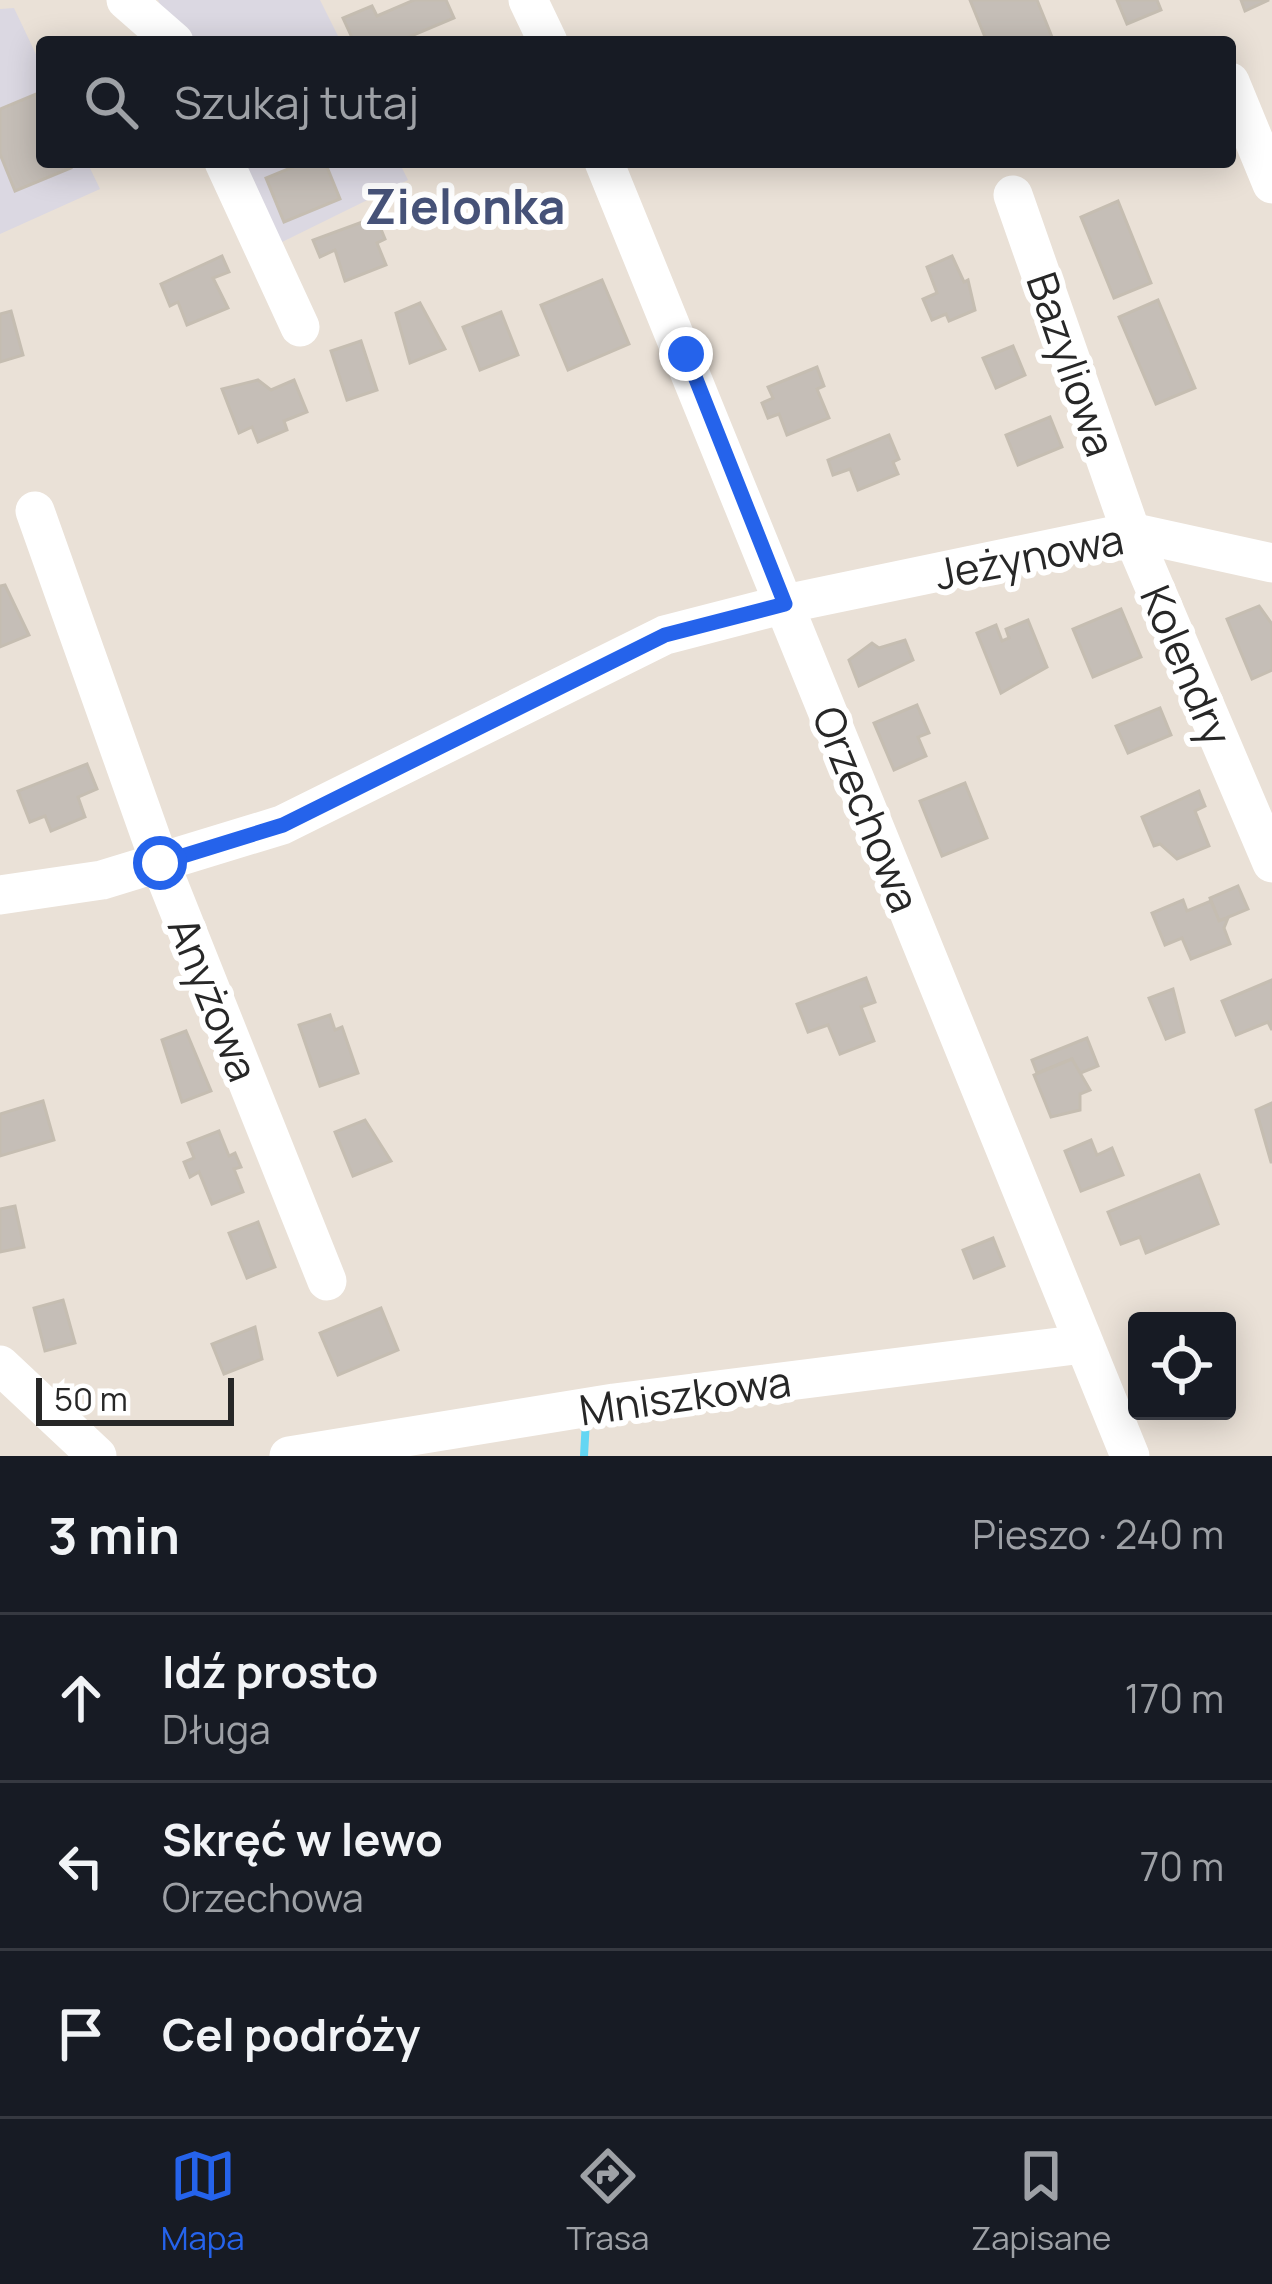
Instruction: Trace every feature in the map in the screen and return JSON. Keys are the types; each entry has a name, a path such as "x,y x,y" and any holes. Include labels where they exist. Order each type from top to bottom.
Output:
{"street":[{"path":"126,0 167,36"},
{"path":"528,0 545,36"},
{"path":"1236,97 1272,184"},
{"path":"227,168 300,327"},
{"name":"Orzechowa","path":"606,168 1130,1456"},
{"name":"Bazyliowa","path":"1013,195 1131,532"},
{"name":"Anyżowa","path":"35,511 160,863 327,1281"},
{"name":"Jeżynowa","path":"0,895 102,880 283,825 665,635 785,604 1131,532 1272,563"},
{"name":"Kolendry","path":"1131,532 1272,863"},
{"name":"Mniszkowa","path":"289,1456 614,1403 1083,1344"},
{"path":"0,1365 97,1456"}],"shaded area":[{"path":"158,0 320,0 338,36 175,36"},
{"path":"14,8 36,54 36,168 90,168 100,189 0,234 0,9"},
{"path":"240,168 402,168 408,180 278,244"}],"building":[{"path":"414,0 446,0 454,18 411,36 351,36 343,18 372,6 377,16"},
{"path":"970,0 1037,0 1052,36 985,36"},
{"path":"1117,0 1157,0 1161,10 1127,24"},
{"path":"1241,0 1269,0 1245,11"},
{"path":"36,94 36,168 71,168 15,191 0,154 0,109"},
{"path":"290,168 327,168 340,199 284,222 266,178"},
{"path":"1118,201 1151,283 1114,298 1081,217"},
{"path":"376,217 385,239 377,243 386,265 345,281 335,250 320,257 313,240"},
{"path":"222,256 229,272 213,278 228,308 187,325 178,302 170,306 161,284"},
{"path":"952,256 964,282 968,280 975,310 949,321 946,314 932,320 923,299 937,293 927,267"},
{"path":"602,280 629,344 568,370 541,305"},
{"path":"1158,300 1195,388 1156,404 1119,317"},
{"path":"420,303 445,349 410,363 396,313"},
{"path":"11,311 23,355 0,362 0,314"},
{"path":"501,312 518,355 480,370 463,327"},
{"path":"361,341 377,390 347,400 331,351"},
{"path":"1013,346 1025,375 996,388 983,358"},
{"path":"817,367 824,386 817,389 829,418 787,435 779,414 768,418 762,403 773,398 768,387"},
{"path":"258,380 271,390 294,380 307,412 284,421 287,430 258,442 252,427 239,433 222,389"},
{"path":"1050,417 1062,447 1018,465 1006,435"},
{"path":"889,435 899,459 893,462 898,474 858,490 850,469 833,475 828,460"},
{"path":"5,585 29,635 0,647 0,586"},
{"path":"1259,606 1272,624 1272,670 1252,679 1227,619"},
{"path":"1121,609 1141,657 1093,677 1073,629"},
{"path":"1028,620 1047,667 1001,693 977,633 996,625 1002,641 1009,638 1006,629"},
{"path":"905,640 913,660 859,686 849,660 872,643 879,648"},
{"path":"917,705 929,733 918,737 926,756 894,770 874,723"},
{"path":"1160,708 1171,735 1128,753 1116,726"},
{"path":"87,764 97,789 78,797 85,817 51,831 45,816 30,822 18,791"},
{"path":"965,783 987,838 942,856 920,801"},
{"path":"1199,791 1205,806 1195,811 1209,846 1177,859 1160,844 1154,846 1142,817"},
{"path":"1238,886 1248,909 1219,921 1210,898"},
{"path":"1183,900 1187,911 1211,901 1219,921 1228,918 1224,928 1230,944 1191,959 1182,938 1165,945 1152,913"},
{"path":"866,978 875,1002 861,1007 874,1041 840,1054 828,1025 808,1032 797,1004"},
{"path":"1272,980 1272,1030 1268,1022 1236,1035 1222,1001"},
{"path":"1173,989 1184,1032 1166,1039 1149,998"},
{"path":"330,1015 335,1030 342,1027 358,1073 320,1086 299,1025"},
{"path":"186,1031 211,1091 182,1102 162,1040"},
{"path":"1087,1038 1098,1066 1078,1074 1072,1059 1037,1073 1032,1060"},
{"path":"1072,1059 1090,1090 1080,1094 1080,1110 1051,1117 1034,1075"},
{"path":"43,1101 54,1140 0,1156 0,1114"},
{"path":"1272,1103 1272,1162 1271,1162 1256,1110"},
{"path":"365,1120 391,1161 353,1176 335,1132"},
{"path":"219,1131 229,1156 235,1153 241,1167 234,1169 243,1192 212,1204 199,1172 190,1177 184,1162 194,1158 188,1143"},
{"path":"1091,1140 1097,1155 1112,1148 1123,1175 1081,1191 1065,1151"},
{"path":"1199,1175 1218,1224 1146,1253 1140,1237 1121,1244 1108,1212"},
{"path":"15,1206 24,1247 0,1252 0,1209"},
{"path":"258,1222 275,1267 247,1278 229,1233"},
{"path":"993,1238 1004,1266 974,1278 963,1250"},
{"path":"63,1300 75,1343 45,1351 34,1308"},
{"path":"381,1308 398,1350 338,1375 320,1333"},
{"path":"255,1327 262,1359 224,1374 212,1344"}],"waterway":[{"path":"584,1456 586,1420"}],"district":[{"name":"Zielonka","path":"465,205"}],"route":[{"path":"160,863 283,825 665,635 785,604 686,354"}]}
